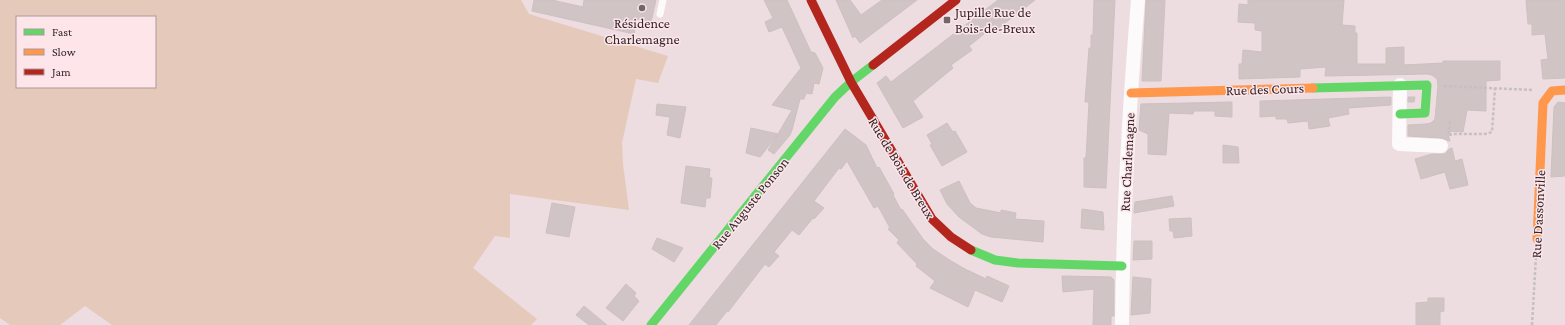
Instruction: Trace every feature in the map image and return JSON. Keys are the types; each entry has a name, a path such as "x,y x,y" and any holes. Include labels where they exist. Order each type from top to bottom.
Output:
{"street":[{"name":"Rue de Bois de Breux","path":"812,0 851,82 932,219 951,237 972,251 995,260 1018,263 1122,266"},
{"name":"Rue Auguste Ponson","path":"651,325 835,97 851,82 956,0"},
{"name":"Rue Charlemagne","path":"1122,325 1122,266 1131,93 1138,0"},
{"path":"1400,85 1400,144 1441,146"},
{"name":"Rue des Cours","path":"1131,93 1427,85"},
{"path":"1400,114 1424,113 1427,85"},
{"path":"1552,91 1565,90"},
{"name":"Rue Dassonville","path":"1537,239 1543,104 1552,91"}],"lane":[{"path":"660,14 663,0"}],"path":[{"path":"1427,85 1552,91"},
{"path":"1449,134 1485,134 1492,132 1495,88"},
{"path":"1441,146 1449,145 1450,120"},
{"name":"Rue Dassonville","path":"1532,325 1537,239"}],"shaded area":[{"path":"0,0 521,0 529,14 668,56 658,83 636,79 622,143 629,210 510,194 510,238 495,236 473,268 537,319 531,325 112,325 85,306 60,325 10,325 0,318"}],"building":[{"path":"534,0 552,0 583,7 584,0 656,0 651,22 637,19 634,34 532,11"},
{"path":"764,0 787,0 811,52 815,53 823,68 819,84 814,83 812,94 806,93 804,99 800,99 790,135 774,154 768,150 792,110 772,105 801,68 782,27 769,32 765,22 773,18"},
{"path":"836,0 850,0 861,15 882,0 917,0 860,43 855,36 853,38"},
{"path":"998,0 1035,0 992,33 989,30 969,46 972,50 951,65 953,68 913,101 923,117 903,128 877,83 886,76 891,82"},
{"path":"1094,0 1115,0 1106,188 1084,187 1084,158 1086,158 1089,102 1085,102 1089,48 1091,48 1091,35 1093,35"},
{"path":"1146,0 1165,0 1161,81 1142,81"},
{"path":"1248,0 1344,0 1342,25 1355,26 1355,33 1357,33 1357,64 1386,64 1386,48 1404,47 1404,65 1443,63 1443,61 1500,61 1500,80 1486,81 1486,111 1467,110 1463,132 1447,131 1450,141 1441,138 1408,136 1408,125 1431,123 1435,119 1438,86 1437,79 1432,75 1325,76 1326,67 1300,69 1300,77 1239,79 1239,64 1242,64 1243,50 1262,52 1262,31 1255,30 1255,23 1238,22 1239,4 1248,5"},
{"path":"1526,0 1565,0 1565,78 1543,79 1541,60 1548,59 1545,34 1532,35 1532,24 1528,24"},
{"path":"1391,97 1391,105 1348,108 1349,114 1328,118 1330,126 1309,129 1308,121 1288,123 1287,119 1276,119 1276,116 1260,117 1260,101"},
{"path":"1408,97 1415,97 1414,102 1408,102"},
{"path":"1232,102 1232,117 1215,116 1215,111 1194,111 1193,114 1169,113 1166,155 1148,154 1148,134 1139,130 1141,104"},
{"path":"1558,102 1565,103 1565,176 1551,177 1554,107"},
{"path":"657,104 686,107 680,138 667,135 670,117 656,115"},
{"path":"947,123 953,132 955,131 967,152 942,166 930,145 932,144 927,135"},
{"path":"751,128 778,134 760,157 746,153"},
{"path":"845,129 866,145 877,168 879,167 894,194 893,195 901,210 902,209 923,239 933,249 965,269 986,279 987,276 1009,286 1002,302 975,290 968,307 930,288 935,281 916,266 917,264 897,243 899,240 888,229 890,228 878,206 874,208 847,161 841,169 839,168 814,201 824,208 814,219 813,218 799,235 792,230 774,252 779,256 769,267 765,264 728,312 727,311 716,325 689,325"},
{"path":"1223,145 1238,147 1239,163 1223,163"},
{"path":"1452,148 1455,161 1462,159 1468,185 1450,189 1445,172 1421,179 1415,159 1432,154 1445,154"},
{"path":"686,166 710,169 709,178 712,178 710,198 706,198 705,207 681,203"},
{"path":"959,181 970,203 976,208 1001,213 1001,210 1016,213 1015,219 1044,221 1043,242 991,237 982,234 959,217 947,204 940,190"},
{"path":"1172,196 1174,206 1134,213 1135,202"},
{"path":"552,203 575,207 569,237 546,233"},
{"path":"1082,209 1103,212 1104,230 1081,228"},
{"path":"1191,218 1192,236 1174,238 1173,231 1170,231 1169,219"},
{"path":"657,238 683,248 674,262 652,249"},
{"path":"1134,241 1152,241 1152,259 1133,260"},
{"path":"1062,276 1111,277 1114,280 1114,316 1111,316 1111,325 1093,325 1094,289 1063,292"},
{"path":"1133,277 1151,279 1150,313 1131,315"},
{"path":"626,284 636,293 634,296 639,301 623,321 606,308"},
{"path":"1428,298 1444,298 1444,311 1440,312 1440,325 1416,325 1416,303 1428,302"},
{"path":"584,306 607,325 589,325 576,315"}],"traffic: fast":[{"path":"651,325 835,97 873,65"},
{"path":"1313,88 1427,85 1425,113 1400,114"},
{"path":"971,250 995,260 1018,263 1122,266"}],"traffic: slow":[{"path":"1131,93 1313,88"},
{"path":"1537,239 1543,103 1552,91 1565,90"}],"traffic: jam":[{"path":"811,0 851,82 932,219 951,237 971,250"},
{"path":"873,65 956,0"}],"place":[{"name":"Résidence Charlemagne","path":"642,8"},
{"name":"Jupille Rue de Bois-de-Breux","path":"947,20"}]}
